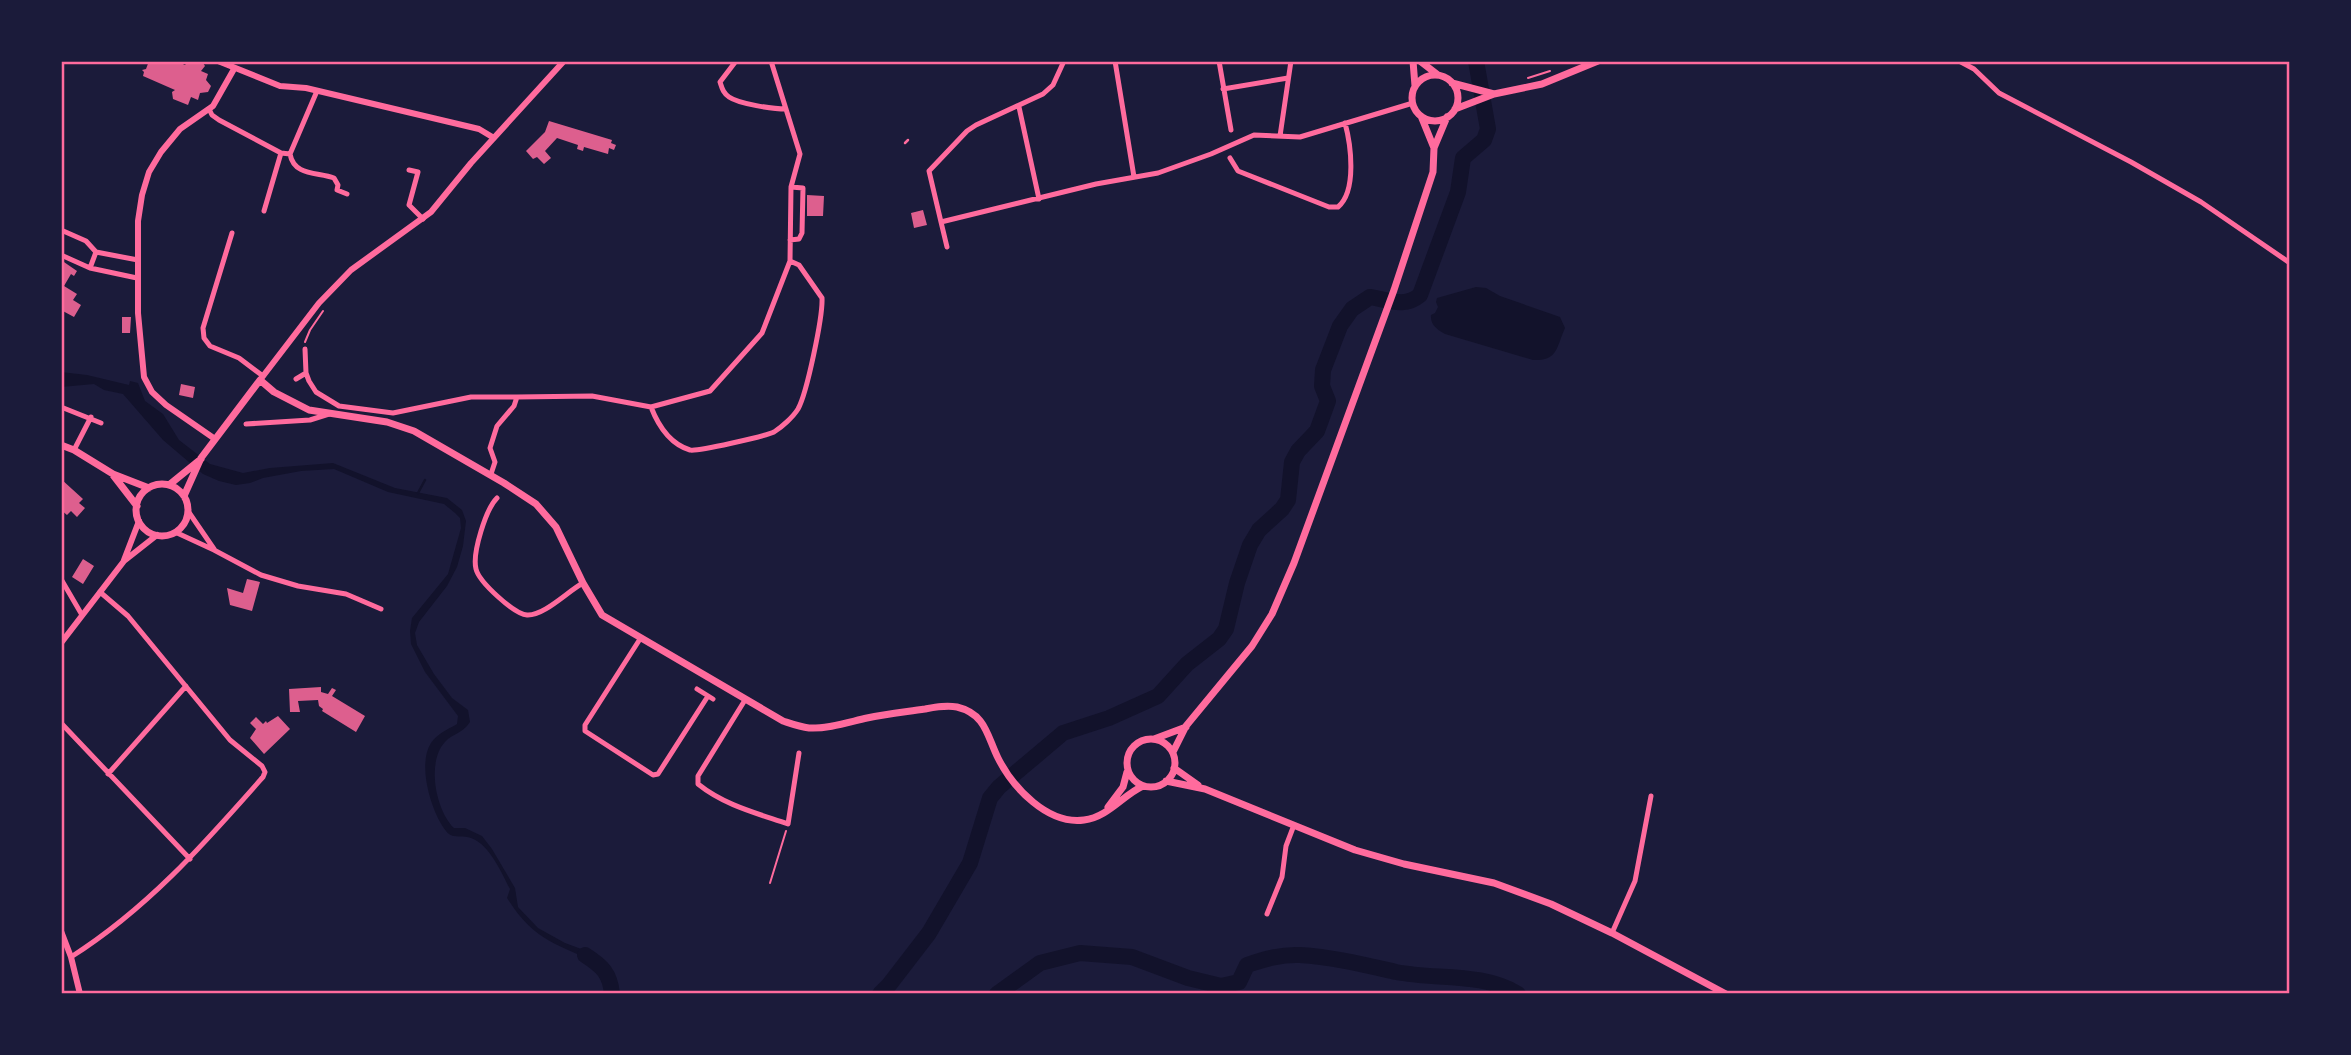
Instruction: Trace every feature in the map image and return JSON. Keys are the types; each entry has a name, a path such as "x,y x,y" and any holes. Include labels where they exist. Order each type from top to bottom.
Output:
{"main road":[{"path":"1413,61 1413,103 1434,148"},
{"path":"1420,61 1452,83 1491,94"},
{"path":"1172,752 1186,726 1233,672 1272,614 1387,310 1433,172 1434,148 1447,117 1455,109 1491,94 1542,84 1598,61"},
{"path":"1415,87 1427,76 1438,75"},
{"path":"1452,83 1458,99 1455,109"},
{"path":"1421,116 1437,121 1447,117"},
{"path":"184,496 203,456 262,378 274,392 291,402 328,414 400,426 426,437 491,474 545,512 556,527 602,615 783,721 812,728 898,712 937,707 961,708 985,726 1004,768 1021,789 1042,810 1056,817 1084,820 1104,813 1129,792 1166,781 1205,789 1355,850 1404,864 1494,883 1551,904 1612,933 1726,994"},
{"path":"61,445 113,474 149,488"},
{"path":"169,485 203,456"},
{"path":"113,474 136,506 139,521 144,528 156,535 175,533 186,519 188,510 184,496 169,485 149,488 138,499 136,506"},
{"path":"1104,813 1127,778 1128,753 1132,747 1139,741 1154,739 1186,726"},
{"path":"1154,739 1168,746 1172,752 1174,768 1166,781"},
{"path":"1174,768 1205,789"},
{"path":"1127,769 1143,786"}],"street":[{"path":"232,233 203,328 204,338 210,346 239,358 262,378 319,303 351,270 423,219 564,61"},
{"path":"736,61 720,82 723,91 730,98 786,109"},
{"path":"306,348 306,373 316,392 334,404 383,413 406,411 471,397 592,396 651,407 710,391 762,333 790,261 792,187 800,153 771,61"},
{"path":"947,247 929,172 967,131 1043,94 1053,85 1064,61"},
{"path":"1115,61 1134,177"},
{"path":"1219,61 1231,130"},
{"path":"1280,136 1291,61"},
{"path":"1959,61 1974,69 1999,93 2201,202 2290,263"},
{"path":"220,62 286,88 317,91 479,129 494,138"},
{"path":"215,439 166,405 152,392 144,377 137,278 138,221 149,172 167,143 180,129 218,101 234,69"},
{"path":"1223,89 1289,78"},
{"path":"317,91 290,154 292,163 297,169 334,177 337,190 347,194"},
{"path":"941,222 1158,173 1254,135 1300,137 1413,103"},
{"path":"1019,107 1039,199"},
{"path":"209,109 219,120 281,153 290,154"},
{"path":"1230,158 1238,171 1329,207 1338,207 1344,201 1352,155 1345,123"},
{"path":"264,211 281,153"},
{"path":"409,170 418,172 409,205 423,219"},
{"path":"790,240 801,237 802,217 803,188 792,187"},
{"path":"61,230 86,241 96,252 138,260"},
{"path":"90,268 96,252"},
{"path":"61,255 90,268 137,278"},
{"path":"651,407 656,420 671,440 692,451 774,432 788,420 798,409 803,394 823,307 816,287 799,265 790,261"},
{"path":"296,379 306,373"},
{"path":"491,474 495,462 491,448 497,426 514,406 517,397"},
{"path":"61,407 101,422"},
{"path":"246,424 310,420 328,414"},
{"path":"74,450 91,417"},
{"path":"497,498 487,510 475,560 476,571 505,604 519,613 537,613 583,583"},
{"path":"188,510 214,550"},
{"path":"124,562 139,521"},
{"path":"175,533 261,575 298,586 346,594 381,609"},
{"path":"61,643 124,562 156,535"},
{"path":"61,579 82,615"},
{"path":"71,957 98,940 178,872 263,778 265,772 262,766 230,740 128,616 100,592"},
{"path":"640,639 585,725 585,731 653,775 658,774 711,698 696,689"},
{"path":"108,774 186,686"},
{"path":"745,699 698,776 698,784 710,794 736,807 789,822 799,753"},
{"path":"61,723 190,859"},
{"path":"1612,933 1635,881 1651,796"},
{"path":"1267,914 1282,877 1286,846 1294,825"},
{"path":"61,931 80,994"}],"path":[{"path":"1524,79 1559,68"},
{"path":"306,348 306,338 326,307"},
{"path":"770,883 789,822"}],"shaded area":[{"path":"1476,287 1486,288 1500,296 1560,317 1565,328 1552,356 1533,360 1445,334 1435,327 1431,315 1438,307 1437,298"},
{"path":"61,372 129,385 130,381 138,383 145,401 163,414 179,440 210,464 243,473 333,463 395,488 447,498 462,510 466,521 457,567 447,586 419,622 415,633 417,645 434,674 452,698 468,710 470,722 448,739 439,751 435,774 438,799 454,828 465,828 482,836 515,888 518,907 538,928 584,950 603,964 601,966 548,940 528,925 507,898 510,889 489,853 471,838 448,834 440,823 431,800 425,763 427,752 437,737 457,724 458,716 425,672 411,644 410,631 412,618 448,574 461,528 460,518 444,504 388,492 334,469 301,471 236,485 219,481 203,474 163,440 123,394 104,390 94,384 61,387"}],"building":[{"path":"149,61 176,61 185,65 188,61 203,63 205,66 201,71 208,74 206,80 211,86 208,92 200,93 198,100 191,97 188,105 173,99 172,92 175,90 143,76 142,70 146,69"},
{"path":"549,121 612,140 611,143 616,145 614,150 609,148 608,154 584,147 583,151 577,149 578,145 557,138 545,151 551,158 544,164 537,157 533,159 526,151 545,132"},
{"path":"807,195 824,196 823,216 807,216"},
{"path":"923,210 927,225 914,228 911,213"},
{"path":"61,260 77,271 74,276 71,274 64,286 77,294 73,300 81,305 74,317 61,310"},
{"path":"122,317 131,317 130,333 122,333"},
{"path":"181,384 195,387 193,398 179,395"},
{"path":"61,479 83,499 79,503 85,508 77,517 71,511 67,515 61,510"},
{"path":"83,559 94,566 83,584 72,577"},
{"path":"247,579 260,582 252,611 230,605 227,588 243,593"},
{"path":"321,687 321,692 328,694 332,688 336,690 332,696 365,716 356,732 322,711 318,700 298,701 300,712 290,712 289,689"},
{"path":"278,716 290,729 264,754 250,738 256,729 250,723 256,717 263,724"}],"waterway":[{"path":"880,994 929,933 970,863 990,798 999,787 1063,733 1109,718 1158,696 1187,664 1219,639 1226,629 1250,545 1259,530 1288,500 1292,462 1298,451 1317,431 1328,401 1322,386 1323,370 1340,326 1352,309 1370,297 1403,302 1420,295 1458,192 1463,158 1484,140 1488,129 1476,61"},
{"path":"418,493 425,480"},
{"path":"997,994 1040,963 1080,953 1132,957 1188,978 1221,986 1239,982 1247,965 1274,957 1300,955 1337,959 1396,972 1474,979 1504,987 1518,994"},
{"path":"585,955 604,971 612,994"}]}
